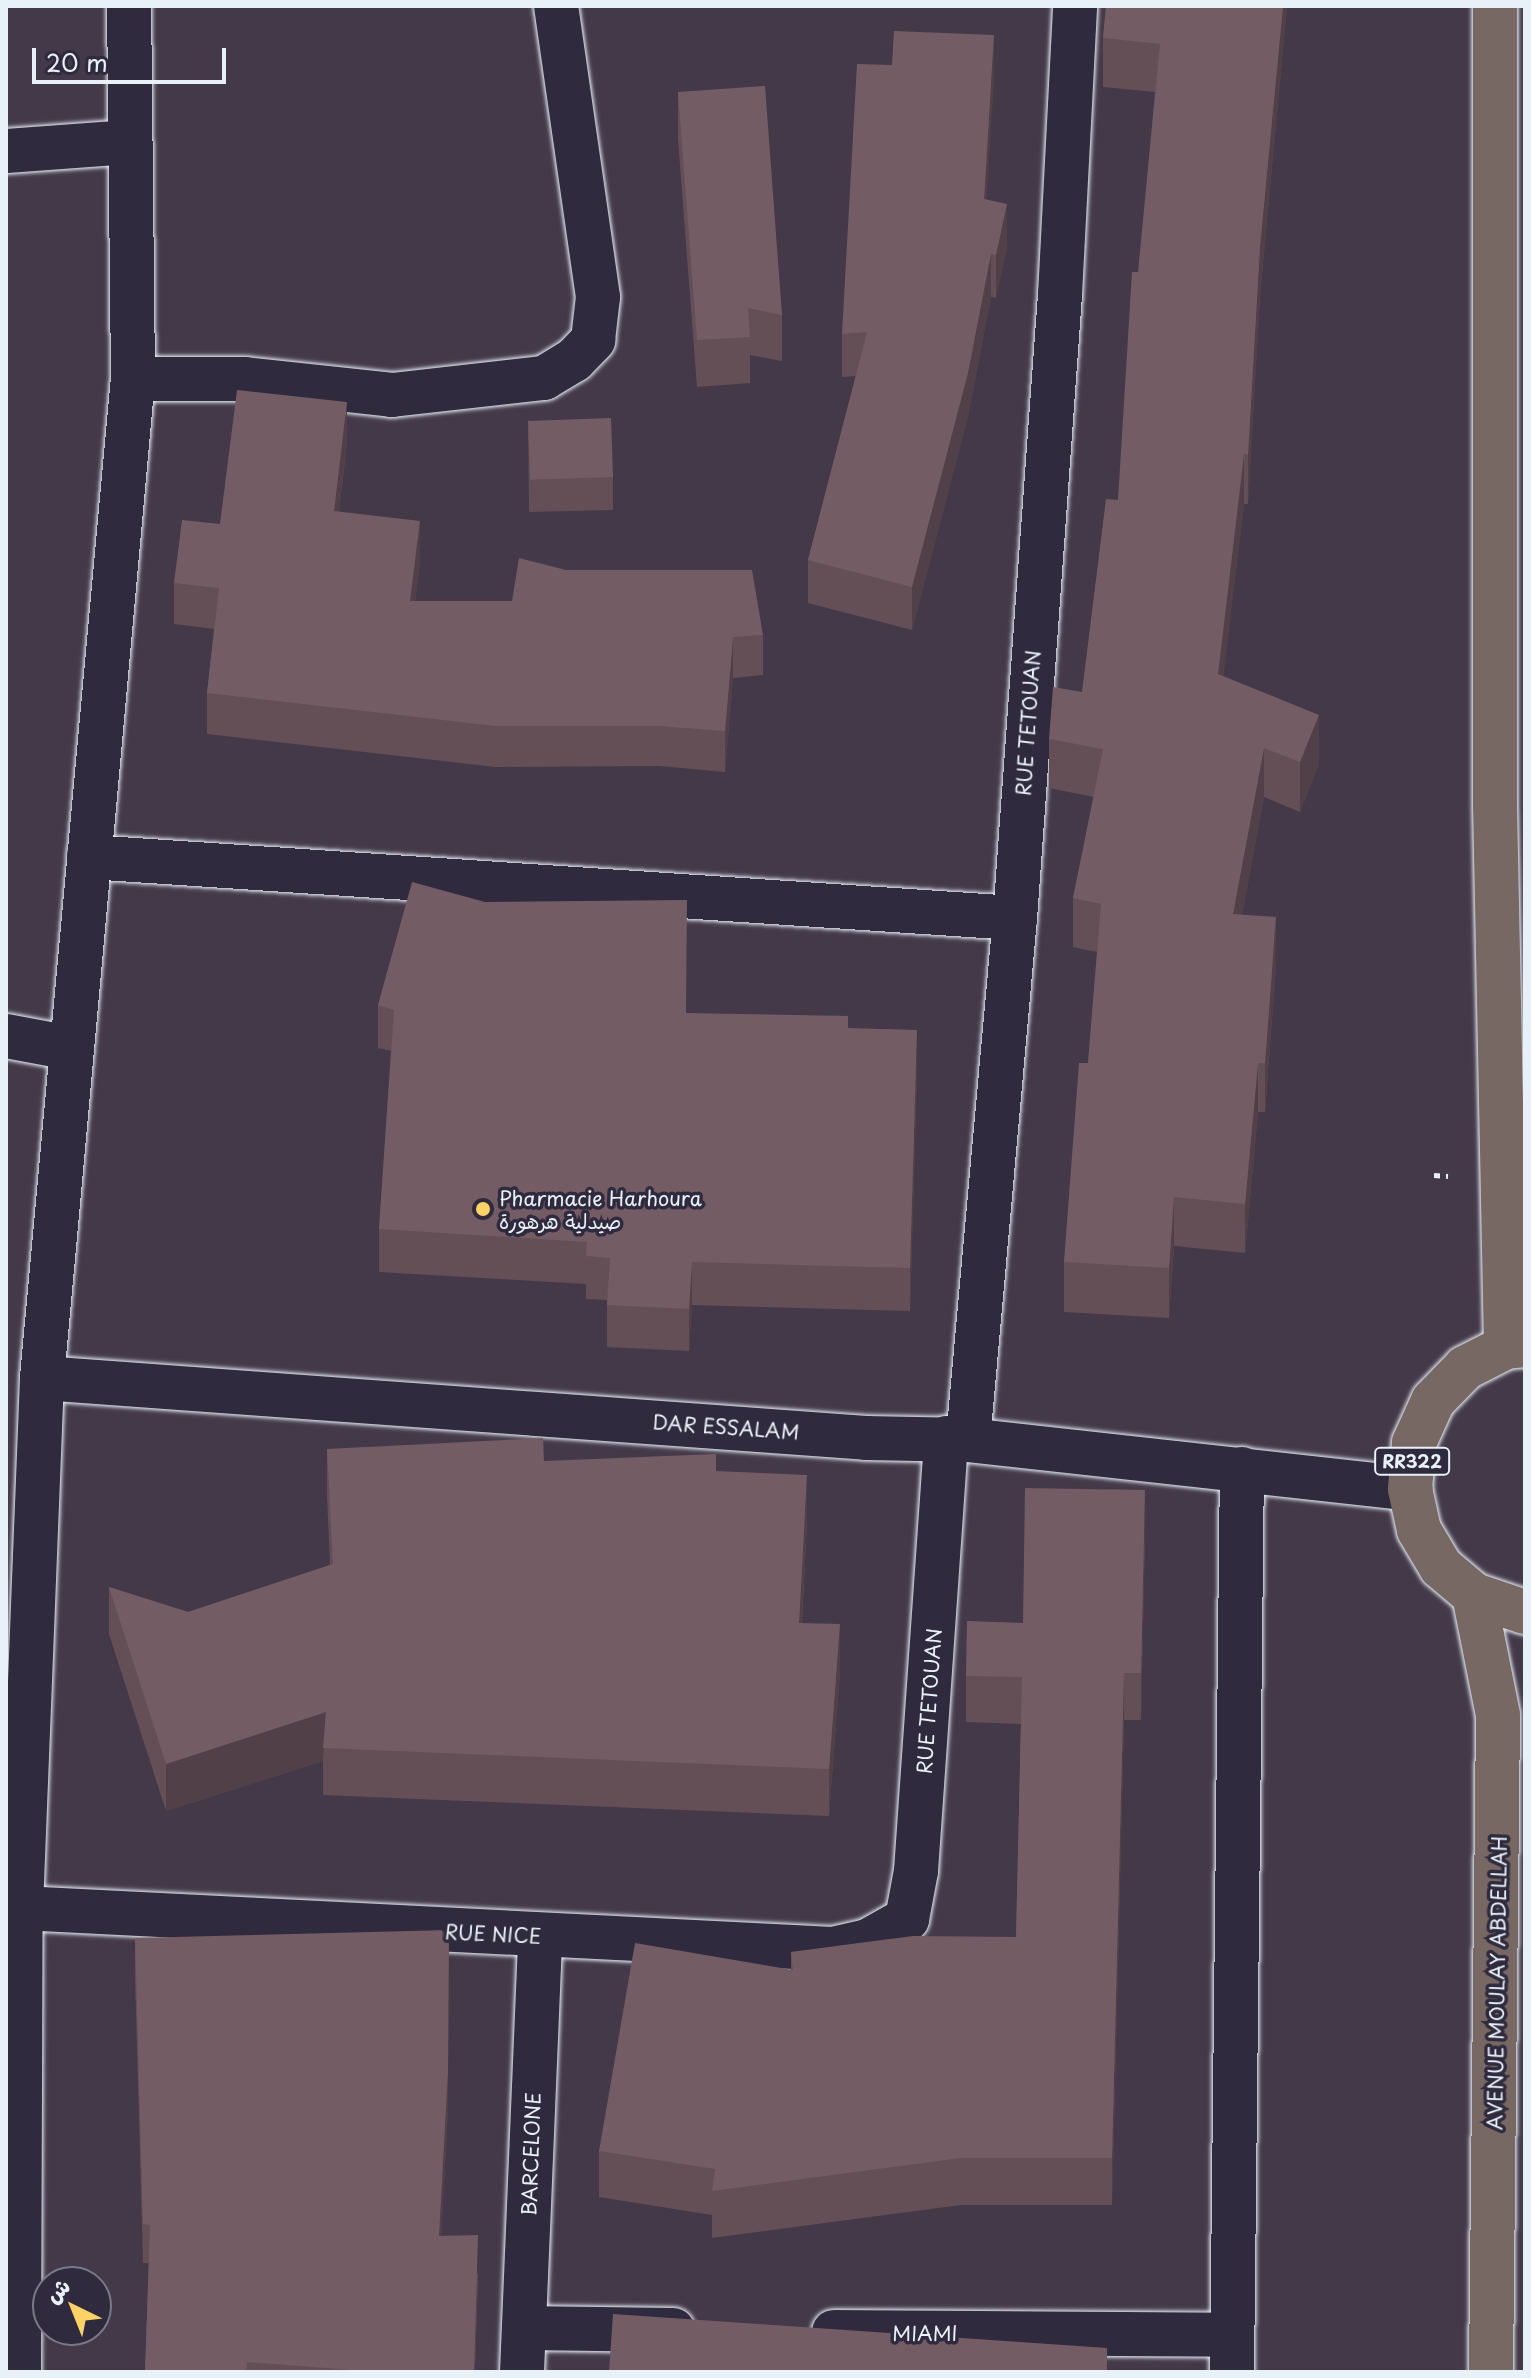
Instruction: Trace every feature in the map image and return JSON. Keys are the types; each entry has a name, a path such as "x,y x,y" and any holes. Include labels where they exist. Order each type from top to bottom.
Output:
{"main road":[{"name":"RR322","path":"1495,6 1495,805 1516,1346 1465,1368 1433,1401 1414,1443 1410,1489 1419,1530 1441,1567 1474,1595 1525,1612"},
{"name":"AVENUE MOULAY ABDELLAH","path":"1474,1595 1498,1729 1491,2372"}],"street":[{"path":"19,2372 21,1908 42,1378 133,379 128,142 129,6"},
{"path":"133,379 245,379 392,395 544,378 574,360 593,340 598,297 556,6"},
{"name":"RUE TETOUAN","path":"868,1941 907,1919 916,1871 957,1439 1015,918 1060,295 1075,6"},
{"path":"6,151 128,142"},
{"path":"89,857 1015,918"},
{"path":"6,1036 71,1048"},
{"name":"DAR ESSALAM","path":"42,1378 866,1438 957,1439 1410,1489"},
{"path":"1231,2353 1242,1469"},
{"name":"RUE NICE","path":"21,1908 540,1937 833,1949 868,1941"},
{"name":"BARCELONE","path":"522,2372 540,1937"},
{"path":"524,2328 713,2331"},
{"name":"MIAMI","path":"791,2332 1231,2353"}],"building":[{"path":"1106,6 1283,6 1260,246 1248,455 1244,454 1218,674 1319,715 1300,762 1264,748 1233,914 1276,917 1265,1063 1258,1063 1245,1204 1174,1197 1169,1268 1064,1262 1079,1063 1088,1063 1101,904 1073,898 1103,749 1049,739 1053,687 1082,692 1106,499 1118,500 1132,272 1138,272 1160,44 1103,38"},
{"path":"894,31 994,35 984,199 1007,204 996,255 991,254 968,373 912,587 808,560 867,332 842,334 857,64 892,65"},
{"path":"765,86 782,315 748,308 750,337 697,340 678,92"},
{"path":"237,390 347,402 334,511 420,521 410,601 512,601 519,558 566,570 752,570 763,635 733,637 725,731 659,726 495,726 207,693 219,588 174,583 182,520 220,524"},
{"path":"611,418 613,477 530,480 528,421"},
{"path":"412,882 485,902 687,900 686,1013 848,1016 848,1028 917,1030 910,1268 692,1262 689,1309 607,1305 610,1258 586,1256 587,1242 379,1229 394,1010 378,1005"},
{"path":"543,1438 544,1461 716,1454 716,1471 807,1475 799,1623 840,1624 829,1769 323,1748 326,1712 166,1764 109,1587 188,1612 333,1564 327,1449"},
{"path":"1025,1488 1145,1490 1141,1673 1124,1673 1112,2158 961,2158 712,2191 715,2169 599,2151 635,1943 793,1970 791,1952 913,1936 1016,1937 1022,1677 966,1676 967,1621 1023,1623"},
{"path":"449,1930 448,2072 439,2236 478,2235 474,2372 378,2372 247,2362 246,2372 145,2372 150,2225 143,2224 135,1938"},
{"path":"613,2314 1107,2348 1107,2372 609,2372"}],"place":[{"name":"Pharmacie Harhoura صيدلية هرهورة","path":"483,1209"}]}
